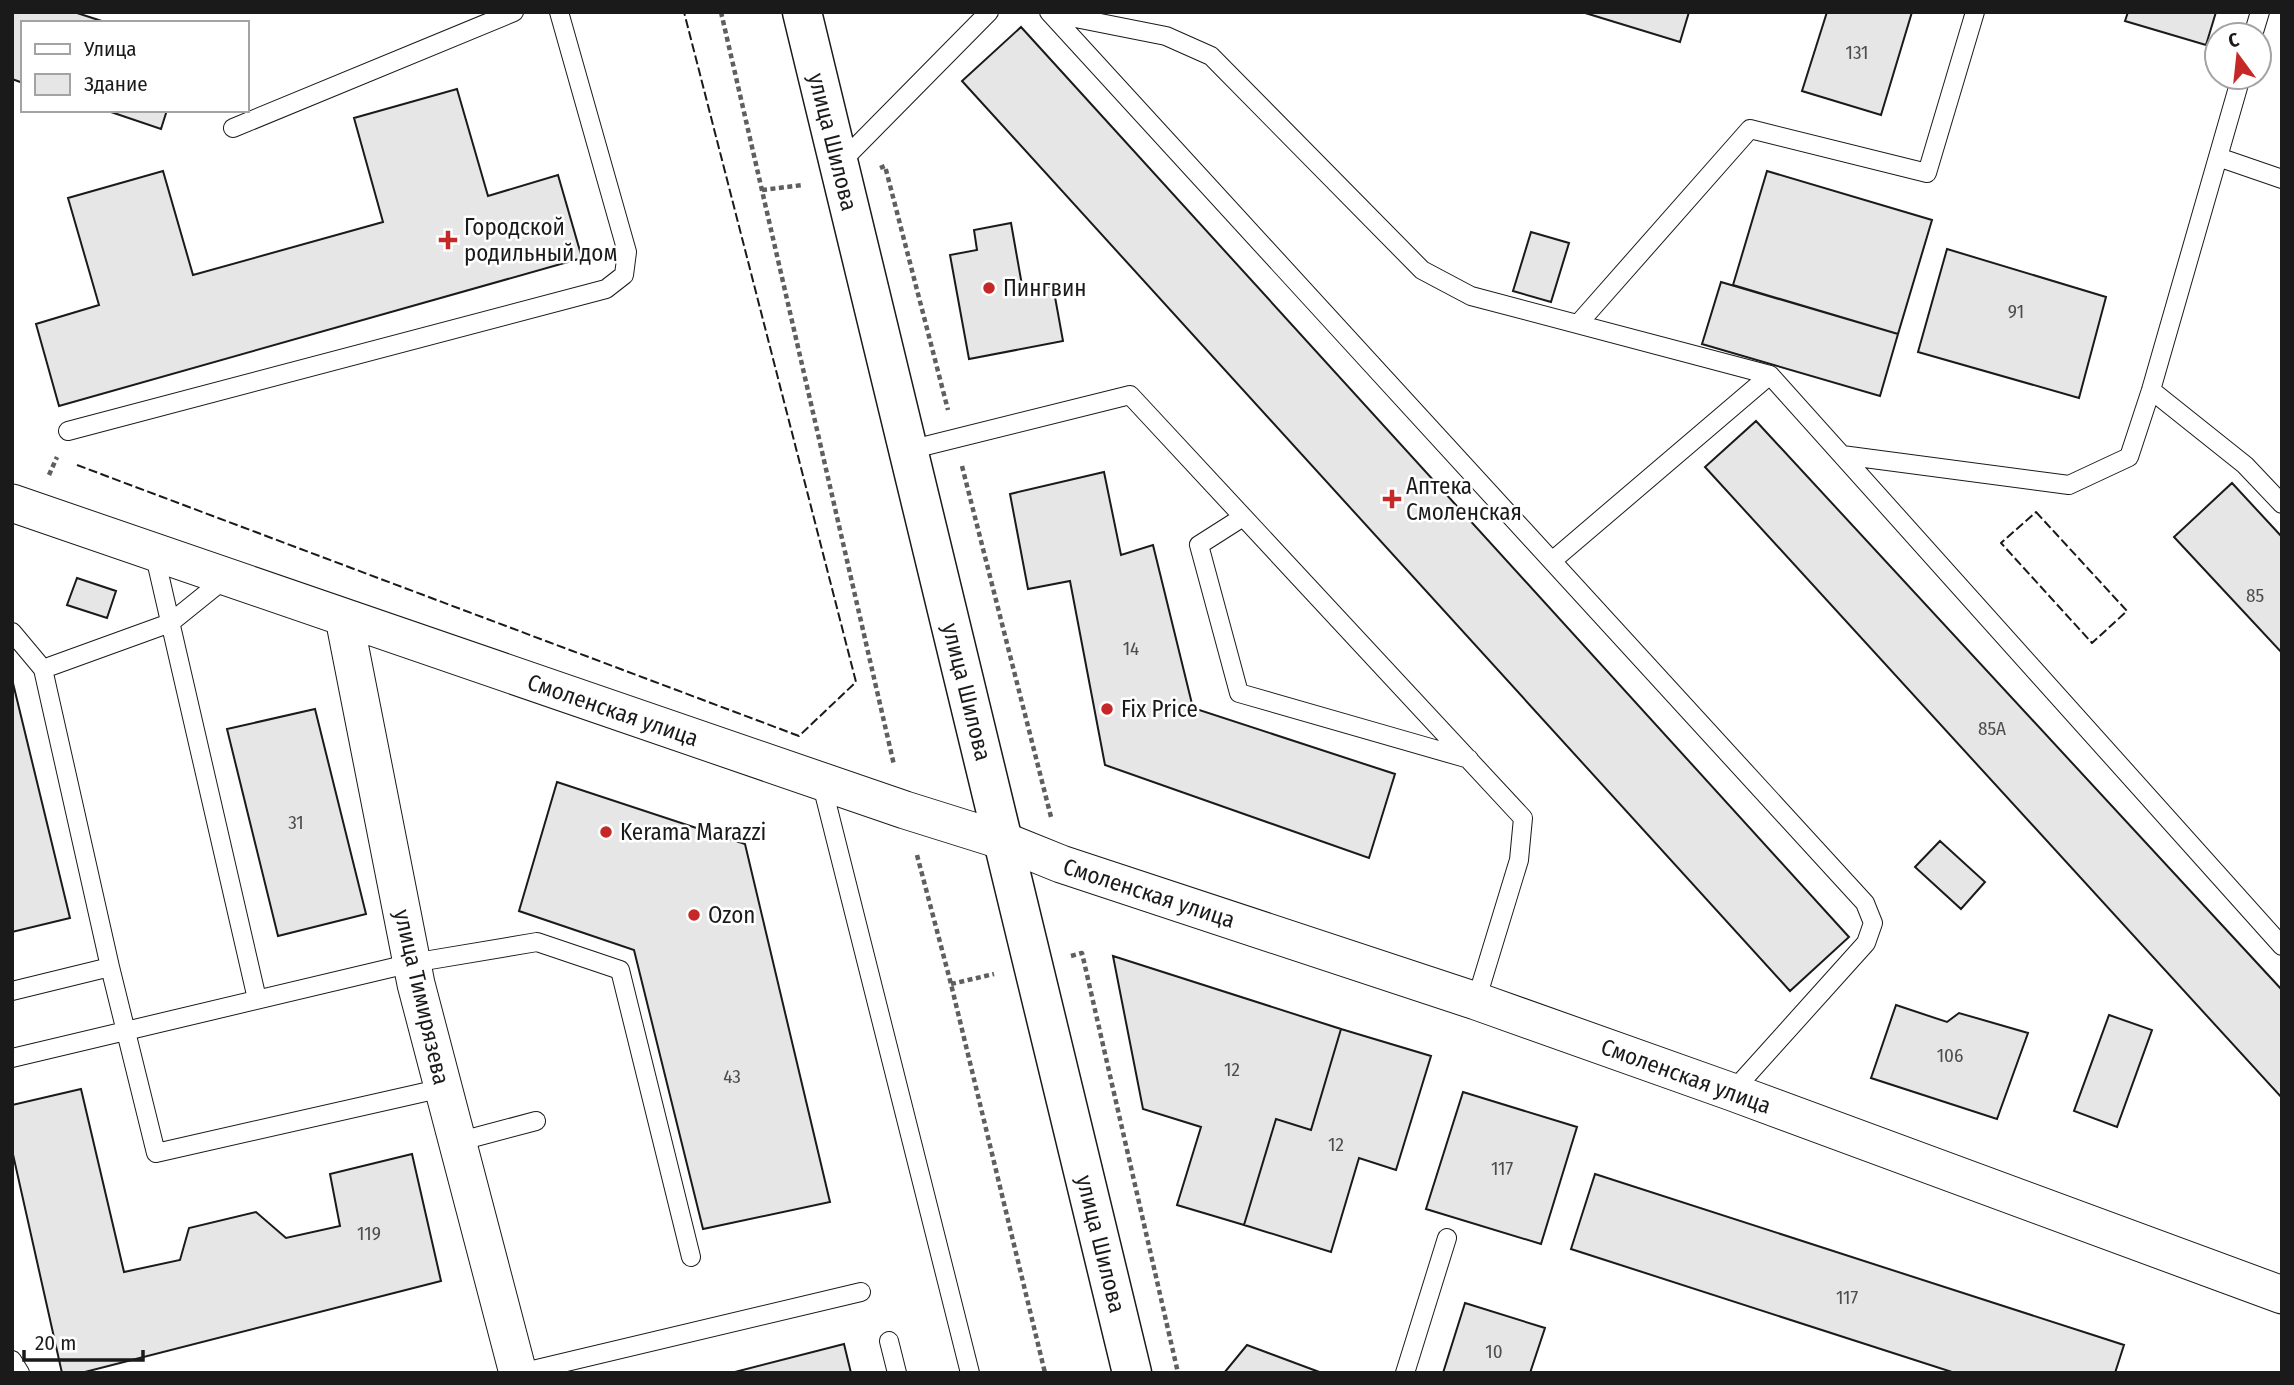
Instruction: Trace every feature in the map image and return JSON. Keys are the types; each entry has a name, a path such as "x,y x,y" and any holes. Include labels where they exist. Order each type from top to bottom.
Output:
{"main road":[{"name":"улица Шилова","path":"802,12 1132,1373"}],"street":[{"name":"Смоленская улица","path":"23,507 905,810 1004,841 1061,864 1476,1002 1732,1092 2282,1295"},
{"name":"улица Тимирязева","path":"344,618 412,963 519,1373"}],"lane":[{"path":"233,128 514,12"},
{"path":"68,431 606,289 624,275 627,252 559,12"},
{"path":"839,164 989,12"},
{"path":"1577,324 1750,129 1927,173 1975,12"},
{"path":"1050,13 1166,36 1211,56 1422,270 1471,296 1770,375 2282,946"},
{"path":"1050,13 1866,903 1873,923 1866,943 1732,1092"},
{"path":"1842,455 2069,485 2129,457 2151,390 2237,91"},
{"path":"2218,157 2282,179"},
{"path":"1552,561 1770,375"},
{"path":"2151,390 2245,465 2282,504"},
{"path":"909,450 1130,395 1523,818 1519,860 1476,1002"},
{"path":"1243,517 1199,545 1239,693 1469,759"},
{"path":"154,552 257,999"},
{"path":"43,669 170,623 227,577"},
{"path":"12,632 43,669 110,967 156,1153 443,1088"},
{"path":"821,781 970,1373"},
{"path":"12,1058 412,963 537,942 620,970 691,1257"},
{"path":"12,990 110,967"},
{"path":"457,1142 536,1121"},
{"path":"1405,1373 1447,1238"},
{"path":"519,1373 861,1292"},
{"path":"889,1341 897,1373"},
{"path":"12,1360 20,1373"}],"path":[{"path":"721,12 905,810 951,984 1045,1373"},
{"path":"23,507 68,431"},
{"path":"1003,636 1053,827"},
{"path":"1082,953 1178,1373"}],"building":[{"path":"12,12 74,12 102,21 21,21 21,82 12,79"},
{"path":"1582,12 1689,12 1680,42"},
{"path":"1827,12 1912,12 1881,115 1802,91"},
{"path":"2128,12 2216,12 2213,21 2203,21 2203,44 2125,21"},
{"path":"1021,27 1849,937 1790,991 962,81"},
{"name":"Городской родильный дом","path":"457,89 488,196 558,175 582,258 59,406 36,324 99,305 68,198 163,171 193,275 383,222 354,118"},
{"path":"111,112 166,112 161,129"},
{"path":"1767,171 1932,220 1898,334 1733,285"},
{"name":"Пингвин","path":"1011,223 1023,291 1053,286 1063,341 969,359 950,255 977,250 974,230"},
{"path":"1531,232 1569,243 1551,302 1513,291"},
{"path":"1947,249 2106,297 2079,398 1918,352"},
{"path":"1721,282 1898,334 1880,396 1702,344"},
{"path":"1756,421 2282,990 2282,1098 1705,467"},
{"path":"1104,472 1121,555 1153,545 1193,708 1395,774 1369,858 1105,765 1070,581 1028,589 1010,494"},
{"path":"2232,483 2282,537 2282,653 2174,537"},
{"path":"77,578 116,591 107,618 67,605"},
{"path":"12,679 70,918 12,932"},
{"path":"315,709 366,914 278,936 227,729"},
{"path":"557,782 745,844 830,1202 703,1229 634,950 519,911"},
{"path":"1940,841 1985,882 1961,909 1915,867"},
{"path":"1113,956 1341,1029 1311,1130 1276,1119 1244,1225 1177,1205 1201,1127 1143,1109"},
{"path":"1896,1005 1947,1022 1959,1013 2028,1033 1997,1119 1871,1078"},
{"path":"2109,1015 2152,1030 2117,1127 2074,1111"},
{"path":"1341,1029 1431,1056 1396,1170 1359,1158 1331,1252 1244,1225 1276,1119 1311,1130"},
{"path":"81,1089 124,1272 180,1260 189,1228 256,1212 286,1238 340,1226 330,1174 412,1154 441,1281 81,1373 62,1373 12,1150 12,1105"},
{"path":"1463,1092 1577,1127 1541,1244 1426,1209"},
{"path":"1595,1174 2124,1345 2115,1373 1955,1373 1571,1249"},
{"path":"1465,1303 1545,1328 1530,1373 1443,1373"},
{"path":"844,1344 851,1373 731,1373"},
{"path":"1247,1345 1322,1373 1224,1373"}],"fence":[{"path":"77,465 799,736 856,682 684,12"},
{"path":"2036,512 2127,611 2092,643 2001,543 2036,512"}],"place":[{"name":"Городской родильный дом","path":"448,240"},
{"name":"Пингвин","path":"989,288"},
{"name":"Аптека Смоленская","path":"1392,499"},
{"name":"Fix Price","path":"1107,709"},
{"name":"Kerama Marazzi","path":"606,832"},
{"name":"Ozon","path":"694,915"}]}
